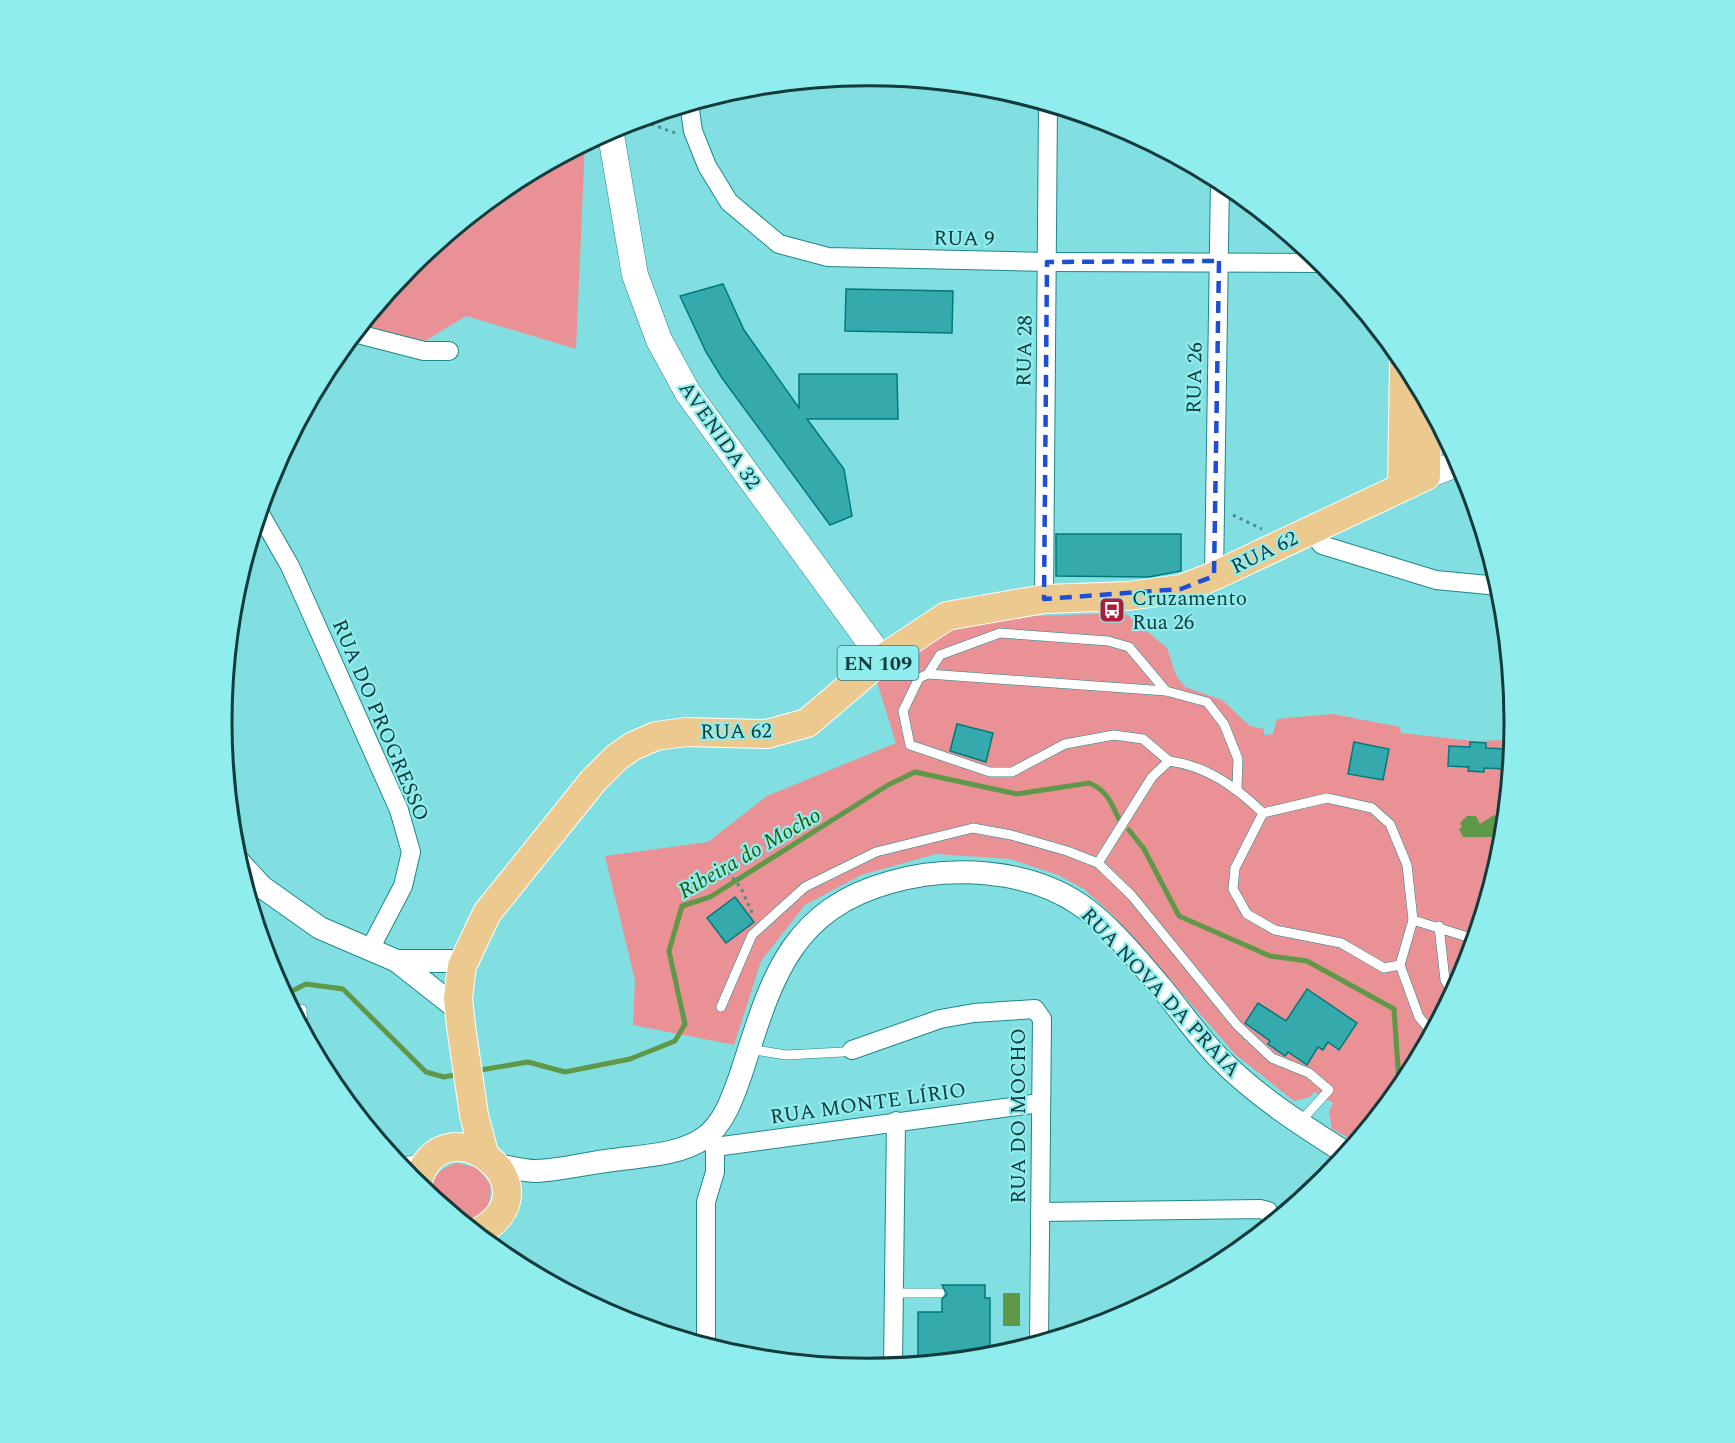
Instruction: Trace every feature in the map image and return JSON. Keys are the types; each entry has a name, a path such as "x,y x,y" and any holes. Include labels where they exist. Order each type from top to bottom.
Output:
{"main road":[{"name":"AVENIDA 32","path":"621,182 625,134"},
{"name":"AVENIDA 32","path":"612,139 635,274 658,340 688,393 882,659"},
{"path":"1406,384 1414,481"},
{"path":"1414,481 1425,416"},
{"name":"RUA 62","path":"491,1159 474,1115 460,1022 459,978 464,961 487,912 593,782 617,757 633,746 656,736 686,732 767,734 807,723 882,659 929,625 947,616 1044,599 1128,596 1181,589 1214,576 1414,481 1450,467"},
{"path":"456,1148 474,1115"},
{"path":"418,1171 433,1157 456,1148 471,1148 491,1159"},
{"name":"EN 109","path":"491,1159 506,1185 506,1196"},
{"path":"486,1231 503,1208 506,1196"}],"street":[{"name":"RUA 9","path":"691,111 697,141 707,166 729,202 779,244 828,257 1047,262 1307,263"},
{"name":"RUA 28","path":"1044,599 1048,112"},
{"name":"RUA 26","path":"1214,576 1220,192"},
{"path":"362,335 424,351 449,351"},
{"name":"RUA DO PROGRESSO","path":"264,521 299,588 399,810 411,852 403,886 370,949"},
{"path":"1299,536 1436,580 1488,585"},
{"name":"RUA NOVA DA PRAIA","path":"491,1159 535,1171 681,1149 710,1142 732,1099 773,979 798,938 827,910 856,895 890,882 926,874 964,870 1009,877 1051,890 1079,904 1114,936 1161,987 1216,1055 1255,1091 1339,1148"},
{"path":"250,874 262,887 320,928 397,960 464,961"},
{"path":"397,960 460,1022"},
{"name":"RUA DO MOCHO","path":"847,1051 940,1019 974,1013 1035,1009 1042,1019 1039,1334"},
{"name":"RUA MONTE LÍRIO","path":"710,1142 1040,1103"},
{"path":"893,1357 896,1121"},
{"path":"706,1337 706,1202 715,1172 710,1142"},
{"path":"506,1196 535,1171"},
{"path":"1040,1212 1260,1209 1269,1215"}],"lane":[{"path":"928,674 940,655 1000,633 1108,641 1129,647 1166,691"},
{"path":"1237,789 1238,759 1224,724 1207,702 1166,691 928,674 919,678 903,711 910,745 990,772 1012,772 1065,744 1114,735 1143,739 1169,761 1191,764 1237,789 1263,813"},
{"path":"1098,863 1152,777 1169,761"},
{"path":"1400,965 1384,968 1341,943 1275,930 1247,915 1233,889 1235,868 1263,813 1327,798 1372,808 1390,824 1407,865 1413,920 1400,965 1419,1017 1426,1026"},
{"path":"721,1007 752,935 805,887 876,852 973,828 1022,838 1098,863 1132,896 1237,1025 1272,1058 1309,1073 1329,1090 1299,1123"},
{"path":"1413,920 1466,936"},
{"path":"1439,926 1447,983"},
{"path":"749,1049 786,1055 847,1051"},
{"path":"894,1293 940,1293"}],"path":[{"path":"650,124 697,141"},
{"path":"1227,513 1299,536"},
{"path":"723,866 741,888 759,928"}],"highlighted area":[{"path":"1219,261 1214,576 1181,589 1044,599 1047,262"}],"shaded area":[{"path":"585,152 576,349 466,316 417,346 367,329 389,302 448,243 514,193"},
{"path":"1125,613 1167,648 1176,675 1185,687 1222,700 1250,726 1264,729 1264,735 1273,734 1277,719 1333,714 1400,727 1401,733 1474,741 1503,740 1498,805 1491,846 1470,926 1455,965 1418,1040 1372,1109 1349,1138 1332,1129 1329,1112 1333,1103 1314,1092 1310,1097 1294,1101 1236,1055 1115,917 1084,889 1058,875 1010,859 936,854 861,875 805,905 761,961 734,1045 633,1025 635,980 605,856 708,842 767,796 896,743 876,679 916,646 980,618"},
{"path":"1494,815 1496,816 1493,837 1463,837 1459,829 1462,827 1460,823 1467,816 1476,816 1480,824"},
{"path":"457,1163 478,1168 490,1184 490,1197 486,1208 473,1220 432,1184 446,1167"},
{"path":"1003,1293 1020,1293 1020,1326 1003,1326"}],"building":[{"path":"723,284 744,330 799,408 799,374 897,374 898,419 807,419 844,469 852,516 830,525 722,378 706,352 680,296"},
{"path":"846,289 953,291 952,333 845,331"},
{"path":"1056,534 1181,534 1181,571 1149,577 1056,576"},
{"path":"957,724 993,733 986,762 950,751"},
{"path":"1354,742 1389,749 1383,780 1348,774"},
{"path":"1470,742 1486,743 1486,748 1503,749 1501,769 1484,768 1484,772 1468,771 1469,767 1448,766 1449,746 1470,747"},
{"path":"735,897 754,922 726,943 707,918"},
{"path":"1307,989 1357,1023 1339,1050 1328,1042 1323,1050 1318,1047 1307,1065 1288,1052 1285,1056 1268,1044 1270,1041 1245,1023 1258,1003 1286,1021"},
{"path":"942,1285 985,1285 985,1298 990,1298 990,1345 918,1355 918,1312 942,1312 942,1299 947,1294"}],"waterway":[{"name":"Ribeira do Mocho","path":"475,1071 528,1062 565,1072 630,1059 675,1041 685,1024 669,951 682,906 710,897 888,785 915,772 1017,794 1089,783 1104,793 1119,819"},
{"name":"Ribeira do Mocho","path":"1129,830 1144,849 1179,916 1270,956 1307,961 1394,1009 1398,1071"},
{"name":"Ribeira do Mocho","path":"292,991 306,984 343,989 426,1072 444,1077 460,1074"}],"place":[{"name":"Cruzamento Rua 26","path":"1112,610"}]}
